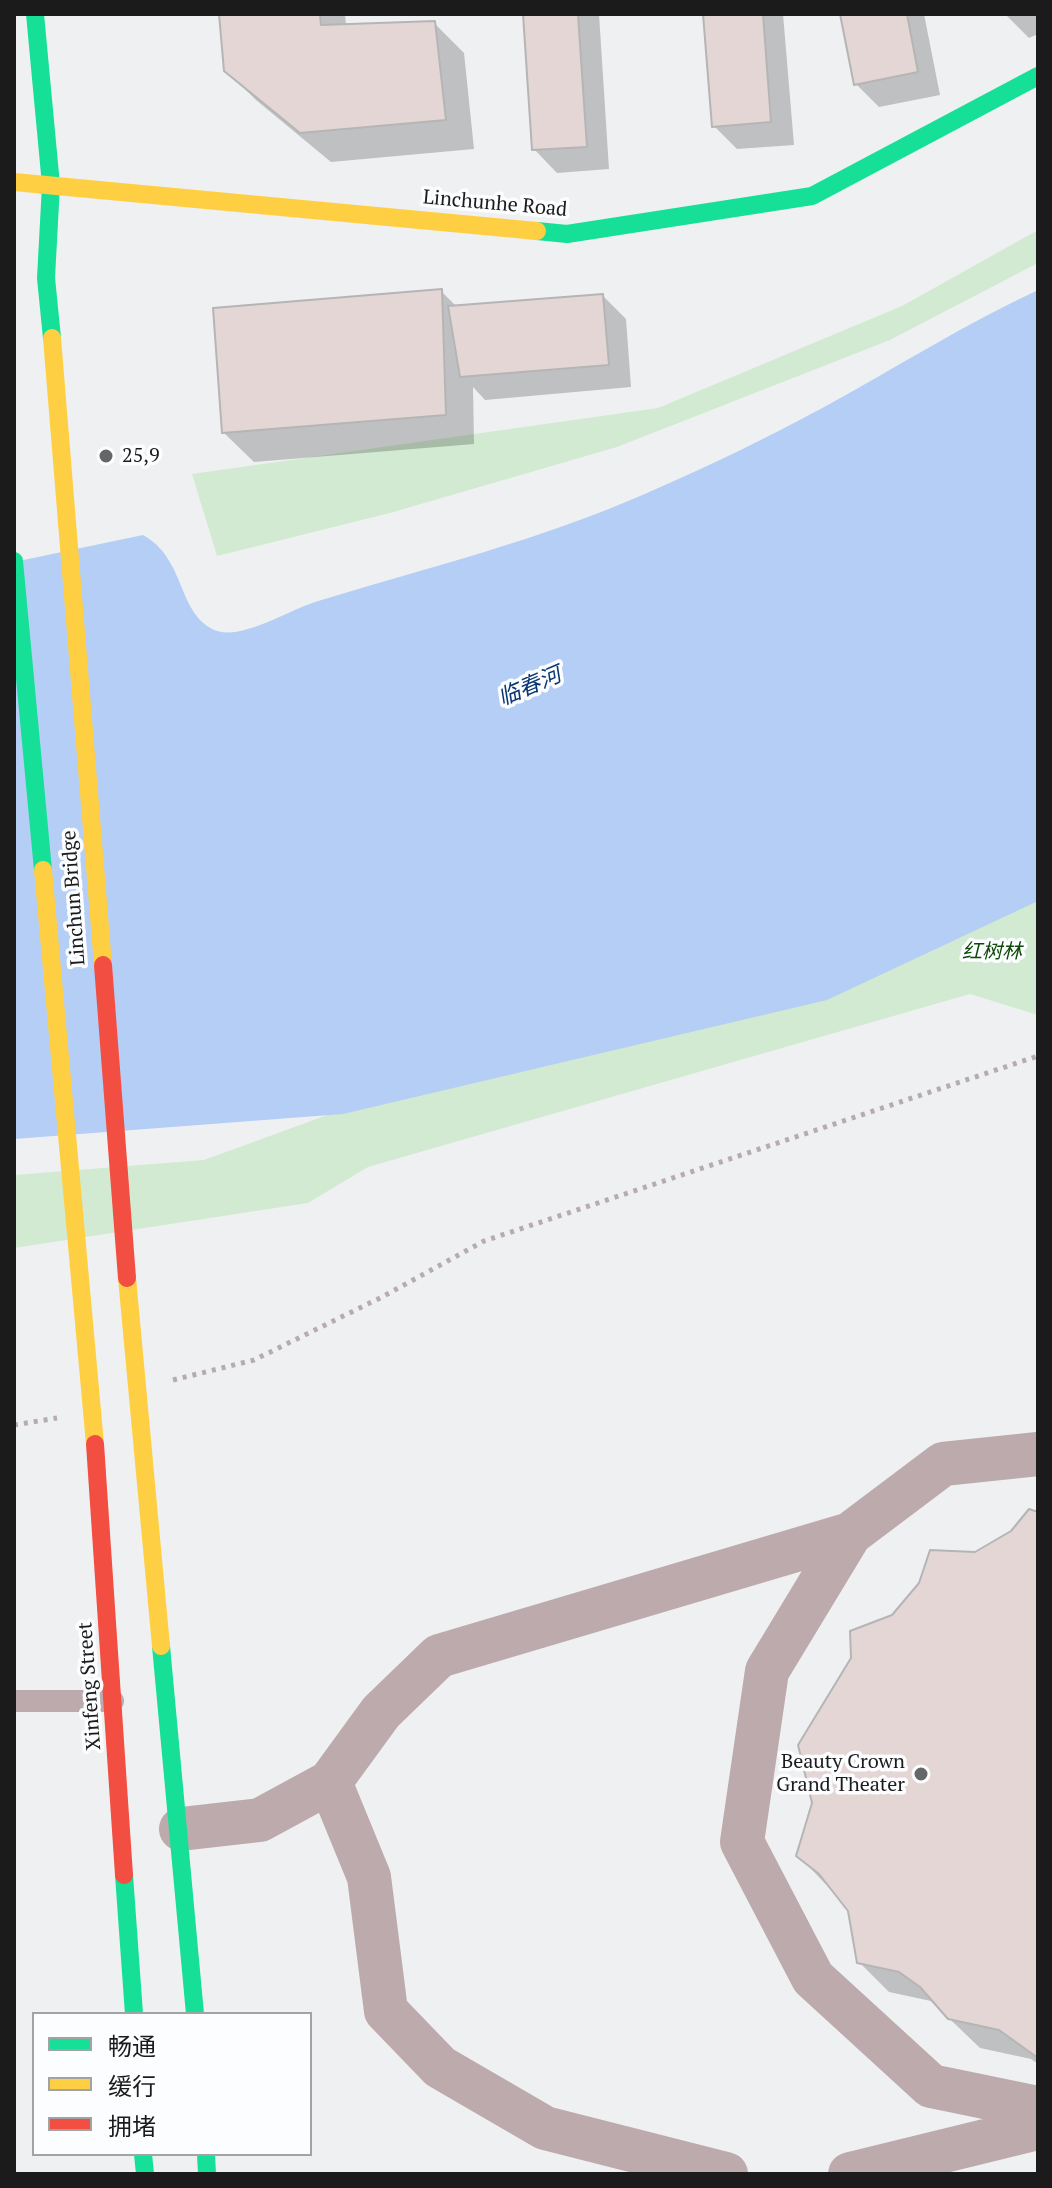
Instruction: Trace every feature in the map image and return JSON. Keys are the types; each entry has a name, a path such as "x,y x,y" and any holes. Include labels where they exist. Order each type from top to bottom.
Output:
{"main road":[{"path":"35,14 51,185"},
{"name":"Linchunhe Road","path":"14,182 567,234 812,196 1038,76"},
{"name":"Linchun Bridge","path":"51,185 46,278 137,1389"},
{"name":"Linchun Bridge","path":"14,561 89,1355"},
{"name":"Xinfeng Street","path":"89,1355 134,2012"},
{"path":"137,1389 181,1829 195,2012"}],"street":[{"path":"181,1829 260,1820 330,1782 381,1712 439,1656 850,1534 943,1464 1038,1454"},
{"path":"850,1534 767,1671 742,1842 813,1978 931,2086 1038,2108"},
{"path":"330,1782 369,1877 386,2011 440,2067 545,2128 726,2174"},
{"path":"850,2174 1038,2128"}],"lane":[{"path":"14,1701 113,1701"}],"path":[{"path":"137,1389 254,1360 484,1241 1038,1056"}],"green space":[{"path":"1038,230 1038,263 890,340 617,447 390,513 217,556 192,474 658,408 902,306"},
{"name":"红树林","path":"1038,892 1038,1015 970,994 368,1167 308,1203 14,1248 14,1175 204,1160 437,1075"}],"water":[{"name":"临春河","path":"1038,290 1038,901 827,1000 343,1114 14,1139 14,562 143,535 167,557 192,610 201,620 212,629 223,632 249,629 315,602 566,525 647,493 782,429"}],"building":[{"path":"219,14 320,14 321,25 435,21 446,120 300,133 224,71"},
{"path":"523,14 578,14 587,147 532,150"},
{"path":"703,14 763,14 771,122 712,127"},
{"path":"840,14 907,14 918,72 854,85"},
{"path":"442,289 446,415 222,433 213,308"},
{"path":"603,294 609,365 460,377 448,306"},
{"name":"Beauty Crown Grand Theater","path":"1029,1509 1038,1512 1038,2058 999,2030 948,2019 920,1987 899,1972 857,1963 848,1911 819,1874 796,1856 812,1803 798,1745 851,1658 850,1631 892,1615 919,1583 930,1550 975,1552 1011,1531"}],"traffic: fast":[{"path":"35,14 51,185 46,278 52,338"},
{"path":"537,231 567,234 812,196 1038,76"},
{"path":"14,561 43,870"},
{"path":"161,1646 195,2012"},
{"path":"124,1875 134,2012"},
{"path":"143,2156 145,2174"},
{"path":"206,2156 207,2174"}],"traffic: slow":[{"path":"14,182 537,231"},
{"path":"52,338 103,965"},
{"path":"43,870 95,1444"},
{"path":"127,1278 161,1646"}],"traffic: jam":[{"path":"103,965 127,1278"},
{"path":"95,1444 124,1875"}],"place":[{"name":"25,9","path":"106,456"},
{"name":"Beauty Crown Grand Theater","path":"921,1774"}]}
